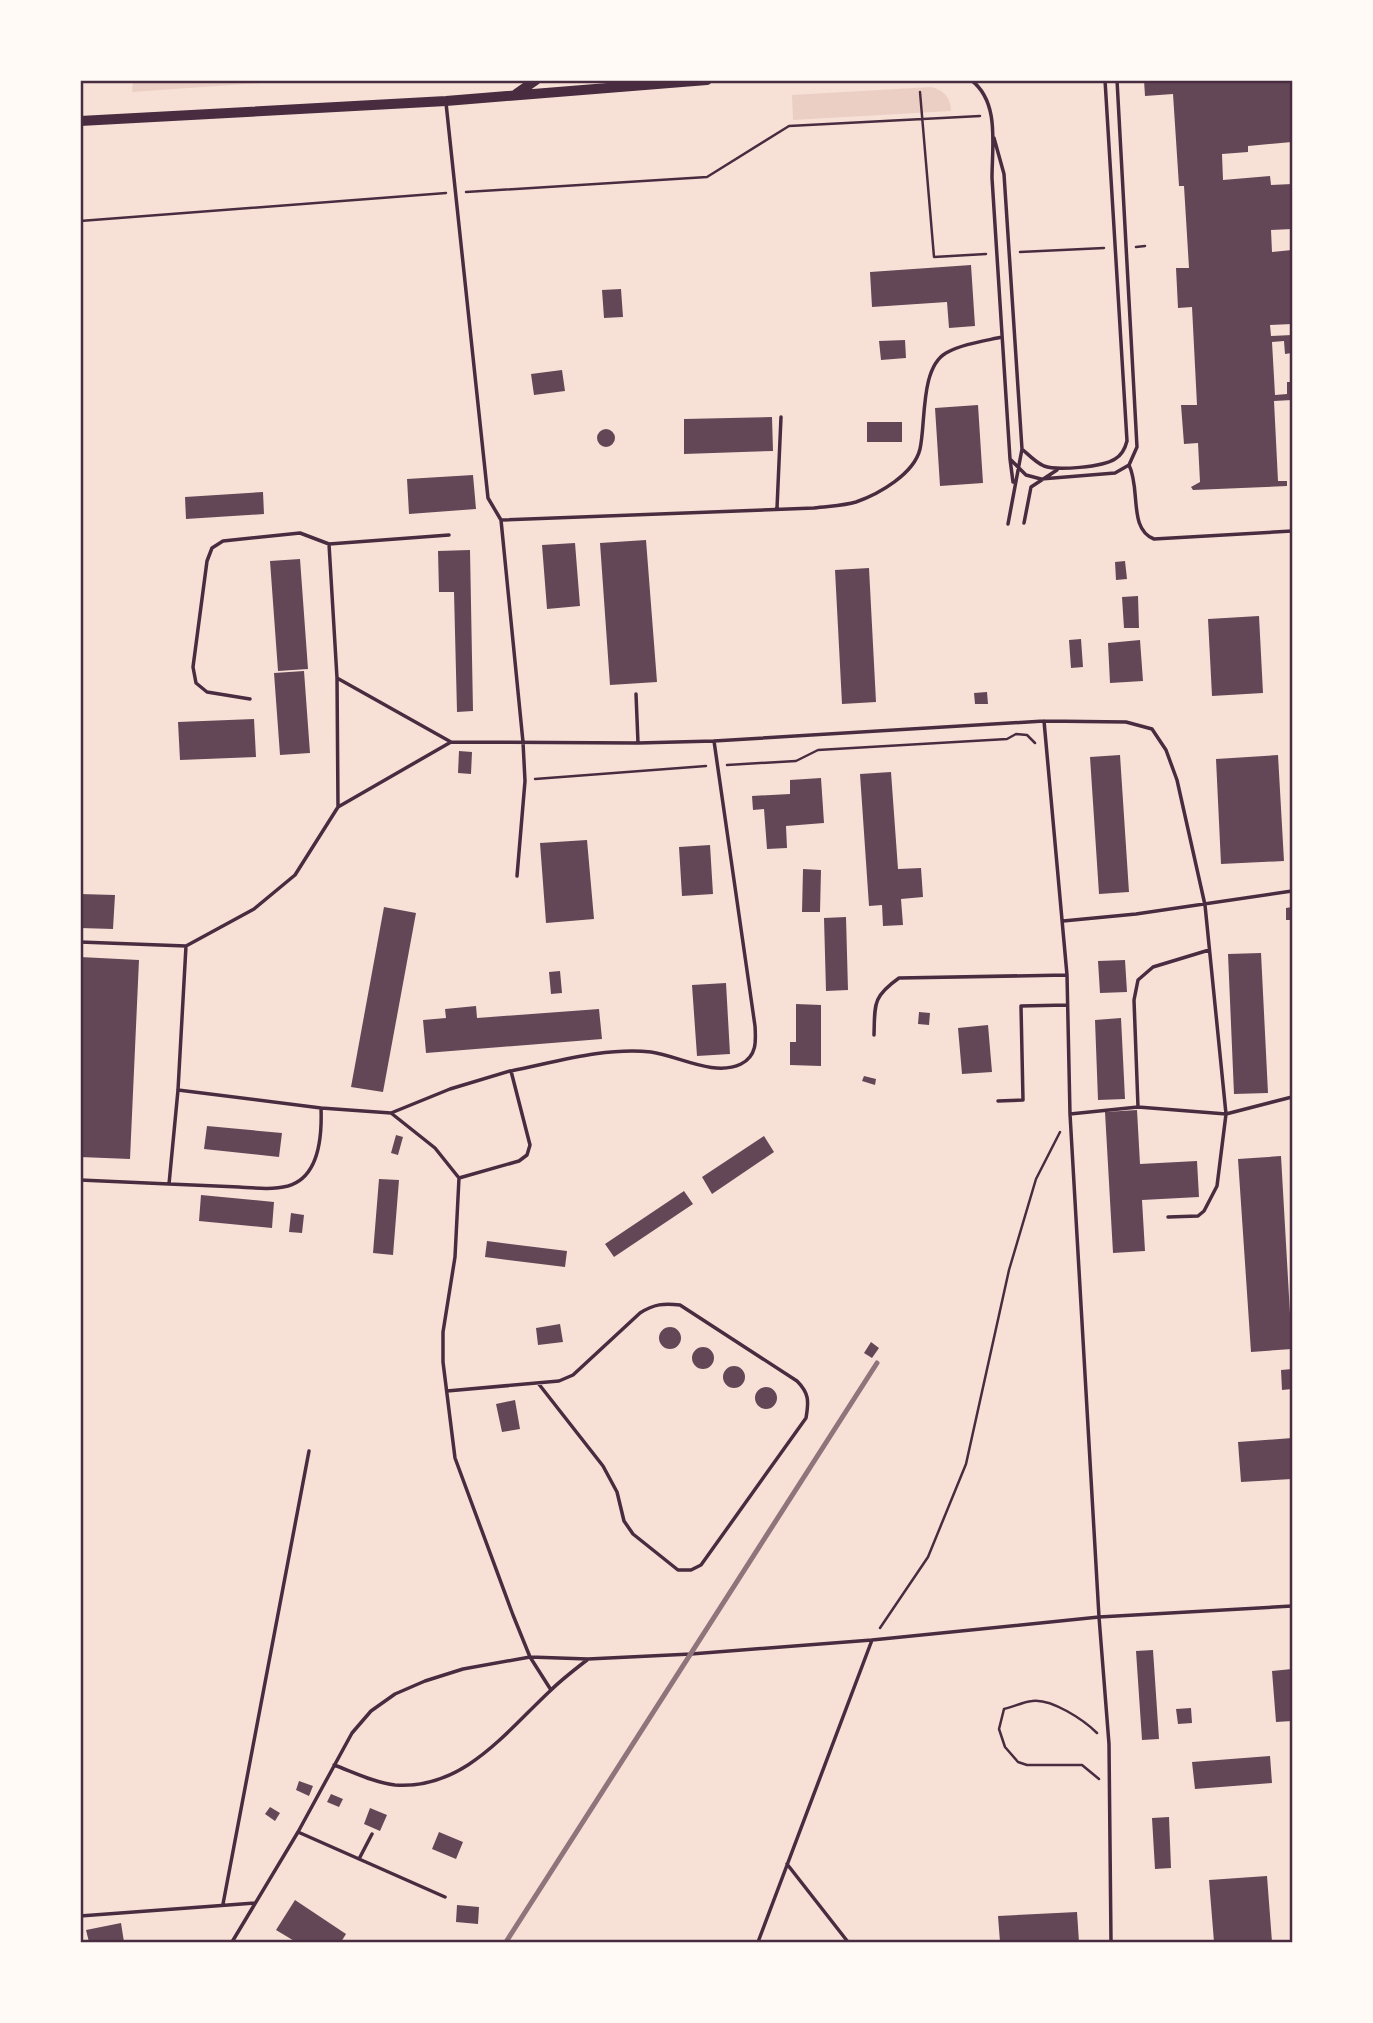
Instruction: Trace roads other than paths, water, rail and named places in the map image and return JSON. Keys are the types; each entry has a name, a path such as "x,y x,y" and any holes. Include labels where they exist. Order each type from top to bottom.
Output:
{"main road":[{"path":"513,96 536,80"},
{"path":"80,121 446,101 707,80"}],"lane":[{"path":"971,80 983,90 986,97 992,133 992,178 1014,487"},
{"path":"1022,449 1045,467 1059,469 1109,463 1119,456 1127,441 1105,80"},
{"path":"1010,459 1026,475 1041,479 1115,473 1129,465 1137,447 1117,80"},
{"path":"446,101 488,498 501,520 523,742 525,781 517,876"},
{"path":"992,133 1004,174 1022,449 1008,524"},
{"path":"501,520 814,508 855,502 890,486 906,471 920,451 929,378 934,366 944,354 1002,337"},
{"path":"777,508 781,417"},
{"path":"1129,465 1135,477 1140,526 1148,537 1154,539 1293,531"},
{"path":"1024,523 1031,486 1059,469"},
{"path":"250,699 207,692 196,683 193,667 207,561 212,548 223,541 300,533 329,544 449,535"},
{"path":"329,544 337,678 338,807"},
{"path":"337,678 451,742 714,741 1044,721 1126,722 1152,729 1166,750 1177,780 1205,905 1226,1114 1217,1186 1204,1211 1198,1216 1168,1217"},
{"path":"636,694 638,743"},
{"path":"1044,721 1067,975 1070,1114 1099,1617 1109,1744 1111,1942"},
{"path":"178,1090 321,1108 391,1113 450,1088 511,1071 602,1053 651,1052 713,1067 729,1068 743,1063 752,1056 756,1044 755,1026 714,741"},
{"path":"80,942 186,946 254,909 295,875 338,807 451,742"},
{"path":"1063,921 1136,915 1293,891"},
{"path":"169,1184 178,1090 186,946"},
{"path":"1138,1107 1134,1000 1138,980 1153,967 1209,950"},
{"path":"874,1035 875,1005 883,989 899,978 1067,975"},
{"path":"998,1101 1023,1100 1021,1006 1067,1005"},
{"path":"459,1178 519,1161 527,1155 530,1145 511,1071"},
{"path":"1070,1114 1138,1107 1226,1114 1293,1097"},
{"path":"80,1180 274,1189 291,1186 304,1176 313,1162 322,1137 321,1108"},
{"path":"391,1113 435,1148 459,1178 455,1257 443,1332 455,1458 530,1657 551,1690"},
{"path":"447,1391 559,1381 573,1375 640,1313 663,1303 680,1305 797,1381 807,1391 809,1403 806,1418 701,1565 691,1570 678,1570 632,1534 624,1521 617,1492 603,1466 538,1383"},
{"path":"223,1904 309,1451"},
{"path":"232,1942 298,1832 352,1733 371,1712 395,1694 425,1681 463,1669 530,1657 588,1659 872,1640 1099,1617 1293,1606"},
{"path":"758,1942 872,1640"},
{"path":"334,1765 392,1785 429,1783 450,1775 486,1754 551,1690 588,1659"},
{"path":"298,1832 445,1896"},
{"path":"359,1859 372,1834"},
{"path":"787,1864 848,1942"},
{"path":"80,1916 255,1903"}],"railway":[{"path":"506,1942 877,1363"}]}
